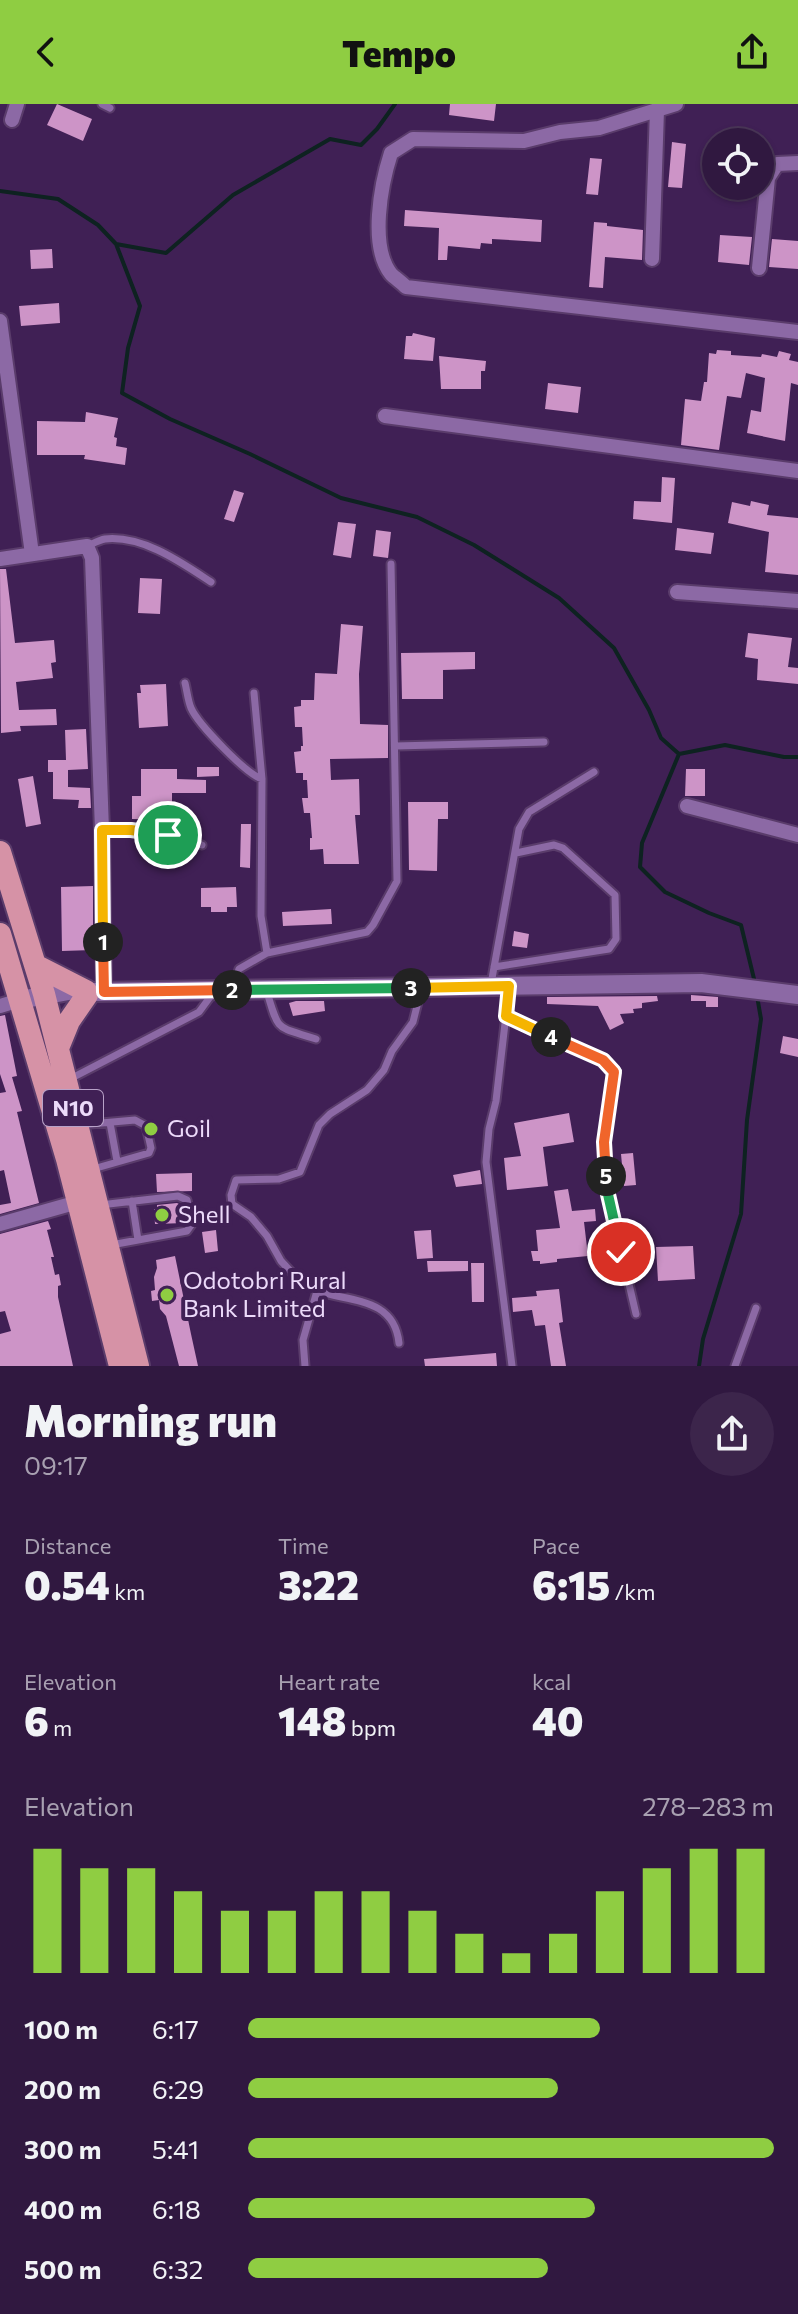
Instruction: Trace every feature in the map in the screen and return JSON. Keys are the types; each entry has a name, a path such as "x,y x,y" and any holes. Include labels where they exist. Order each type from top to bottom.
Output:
{"highway":[{"name":"N10","path":"0,852 46,1000 89,1171 88,1203 120,1366"},
{"name":"N10","path":"0,934 9,1004 108,1246 138,1366"},
{"path":"35,965 92,993 69,1021 58,1048"}],"street":[{"path":"12,120 17,104"},
{"path":"676,104 599,128 560,132 524,141 413,139 391,153 383,180 379,216 382,249 390,272 406,287 798,332"},
{"path":"652,259 657,110"},
{"path":"759,268 768,178 777,164 798,163"},
{"path":"0,321 32,554"},
{"path":"385,416 798,471"},
{"path":"0,559 87,546 92,558 102,830 92,993"},
{"path":"677,592 798,601"},
{"path":"687,806 798,835"},
{"path":"9,1004 92,993 701,983 798,995"},
{"path":"0,1224 88,1203"}],"lane":[{"path":"102,104 110,108"},
{"path":"87,546 105,539 139,543 168,554 211,582"},
{"path":"66,1081 199,1012 224,990 239,969 267,953 367,932 373,925 397,881 391,564"},
{"path":"185,683 191,709 206,729 244,768 262,779"},
{"path":"254,693 262,779 261,916 267,953"},
{"path":"396,746 544,742"},
{"path":"512,1366 486,1162 506,1016 494,967 519,829 529,812 594,772"},
{"path":"102,830 168,835 202,845"},
{"path":"494,967 609,949 616,939 615,895 570,853 554,845 516,853"},
{"path":"399,1343 395,1324 383,1312 355,1298 317,1291 295,1276 251,1217 232,1204 233,1185 236,1180 279,1179 300,1172 319,1125 330,1114 367,1090 384,1070 392,1051 413,1022 422,988"},
{"path":"266,989 276,1024 316,1039"},
{"path":"506,1016 603,1060 614,1072 604,1142 607,1190 636,1314"},
{"path":"77,1125 135,1120 144,1124 151,1148 146,1155 89,1171"},
{"path":"110,1123 117,1161"},
{"path":"88,1203 178,1196 187,1200 192,1224 187,1231 108,1246"},
{"path":"132,1201 138,1240"},
{"path":"305,1366 303,1340 317,1291"},
{"path":"735,1366 756,1308"}],"building":[{"path":"57,104 92,119 83,141 47,125"},
{"path":"450,104 496,104 494,121 449,115"},
{"path":"672,142 686,144 682,188 668,187"},
{"path":"590,158 602,159 598,195 586,194"},
{"path":"405,210 542,220 541,242 492,239 492,244 481,243 480,249 448,246 447,260 438,260 439,228 404,226"},
{"path":"594,222 643,230 642,260 605,257 603,288 589,287"},
{"path":"720,235 752,237 749,265 718,262"},
{"path":"772,239 798,241 798,269 769,267"},
{"path":"52,249 53,268 31,269 30,250"},
{"path":"59,303 60,323 21,326 19,306"},
{"path":"413,333 435,338 433,361 404,359 406,336"},
{"path":"717,350 731,351 731,355 761,357 762,354 777,357 779,351 791,354 789,360 798,362 798,385 791,383 785,441 747,433 751,410 761,412 765,378 746,373 741,398 727,396 719,450 681,445 685,399 701,401 704,382 707,382 709,353 716,354"},
{"path":"439,356 486,361 485,371 481,371 481,389 441,389"},
{"path":"548,383 581,387 578,413 545,409"},
{"path":"86,412 118,418 114,437 117,438 116,446 127,448 125,465 84,459 85,455 37,455 37,421 85,422"},
{"path":"662,477 675,478 672,523 633,519 634,501 661,502"},
{"path":"234,490 244,493 234,522 224,519"},
{"path":"751,501 769,505 767,515 798,518 798,575 765,572 769,532 728,523 732,502 750,506"},
{"path":"338,522 356,524 351,558 333,555"},
{"path":"677,528 714,533 711,554 675,550"},
{"path":"376,530 391,532 388,558 373,556"},
{"path":"0,569 6,569 15,643 54,640 56,662 51,663 53,678 16,682 19,710 56,709 57,725 20,726 21,731 1,733"},
{"path":"140,578 162,579 160,614 138,613"},
{"path":"341,624 363,626 359,674 360,724 388,725 388,758 330,759 331,780 359,779 360,815 355,815 359,864 324,864 323,849 310,850 310,813 304,813 302,798 308,798 307,780 303,780 303,773 296,773 294,752 301,751 303,746 302,727 295,727 294,707 301,706 301,700 314,700 315,673 337,674"},
{"path":"748,633 792,638 788,667 798,668 798,684 757,680 758,659 745,657"},
{"path":"475,652 475,669 443,670 443,699 402,699 401,653"},
{"path":"166,684 168,726 139,728 137,693 141,693 140,685"},
{"path":"86,729 88,769 68,770 68,787 90,788 91,808 78,808 79,800 53,799 53,772 48,772 48,760 66,760 65,730"},
{"path":"197,767 219,767 219,776 197,777"},
{"path":"141,769 177,769 177,779 206,780 206,793 172,793 172,820 132,819 132,796 141,796"},
{"path":"686,769 705,769 705,796 685,796"},
{"path":"33,776 41,824 26,827 18,779"},
{"path":"408,802 448,802 448,819 438,819 437,871 409,870"},
{"path":"241,824 251,824 250,868 240,867"},
{"path":"93,886 93,950 62,951 61,887"},
{"path":"236,887 237,907 227,907 227,912 211,912 211,907 201,907 201,888"},
{"path":"331,909 332,924 283,926 282,912"},
{"path":"514,931 529,934 527,948 512,946"},
{"path":"691,995 718,997 718,1007 706,1007 706,1001 691,1001"},
{"path":"657,996 658,1001 642,1003 642,1008 633,1009 634,1013 620,1014 624,1023 610,1030 598,1006 547,1004 547,997"},
{"path":"324,1001 325,1011 293,1016 289,1003"},
{"path":"5,1015 17,1076 12,1077 22,1111 17,1112 39,1203 0,1214 0,1205 11,1203 4,1170 0,1171 0,1093 6,1092 0,1074 0,1016"},
{"path":"783,1036 798,1039 798,1057 780,1053"},
{"path":"569,1113 574,1142 543,1147 548,1186 507,1190 504,1158 521,1156 514,1123"},
{"path":"633,1153 636,1185 624,1186 621,1154"},
{"path":"480,1170 482,1184 456,1187 453,1175"},
{"path":"192,1173 192,1191 157,1192 156,1174"},
{"path":"568,1189 572,1211 595,1209 596,1221 584,1222 588,1256 540,1264 540,1261 533,1261 531,1251 538,1251 536,1230 560,1228 554,1191"},
{"path":"157,1205 181,1205 185,1223 155,1224 154,1209"},
{"path":"48,1221 51,1229 47,1230 54,1257 51,1257 55,1275 59,1274 61,1285 58,1286 58,1297 73,1366 0,1366 0,1334 11,1331 5,1311 0,1312 0,1234"},
{"path":"216,1230 218,1251 205,1253 202,1232"},
{"path":"431,1230 433,1258 417,1259 414,1231"},
{"path":"693,1246 695,1279 658,1281 656,1247"},
{"name":"Odotobri Rural Bank Limited","path":"175,1256 198,1366 179,1366 166,1316 160,1309 159,1300 152,1301 156,1260"},
{"path":"427,1261 468,1261 468,1271 428,1272"},
{"path":"471,1263 484,1263 484,1302 472,1302"},
{"path":"559,1289 563,1322 559,1323 566,1366 551,1366 545,1325 535,1326 532,1310 513,1312 512,1298 537,1296 536,1291"},
{"path":"496,1353 497,1366 425,1366 424,1359"}],"waterway":[{"path":"116,244 166,253 233,195 330,139 361,145 395,104"},
{"path":"0,191 58,199 98,225 116,244 140,306 128,348 122,393 170,419 341,498 417,517 474,545 559,598 614,648 661,738 679,754 725,745 798,757"},
{"path":"679,754 642,843 640,867 665,892 741,925 755,983"},
{"path":"699,1366 703,1339 741,1214 747,1120 761,1019 757,996"}],"place":[{"name":"Goil","path":"151,1129"},
{"name":"Shell","path":"162,1215"},
{"name":"Odotobri Rural Bank Limited","path":"167,1295"}],"route":[{"path":"168,835 102,830 104,992 509,986 506,1016 603,1060 614,1072 604,1142 607,1190 621,1252"}]}
